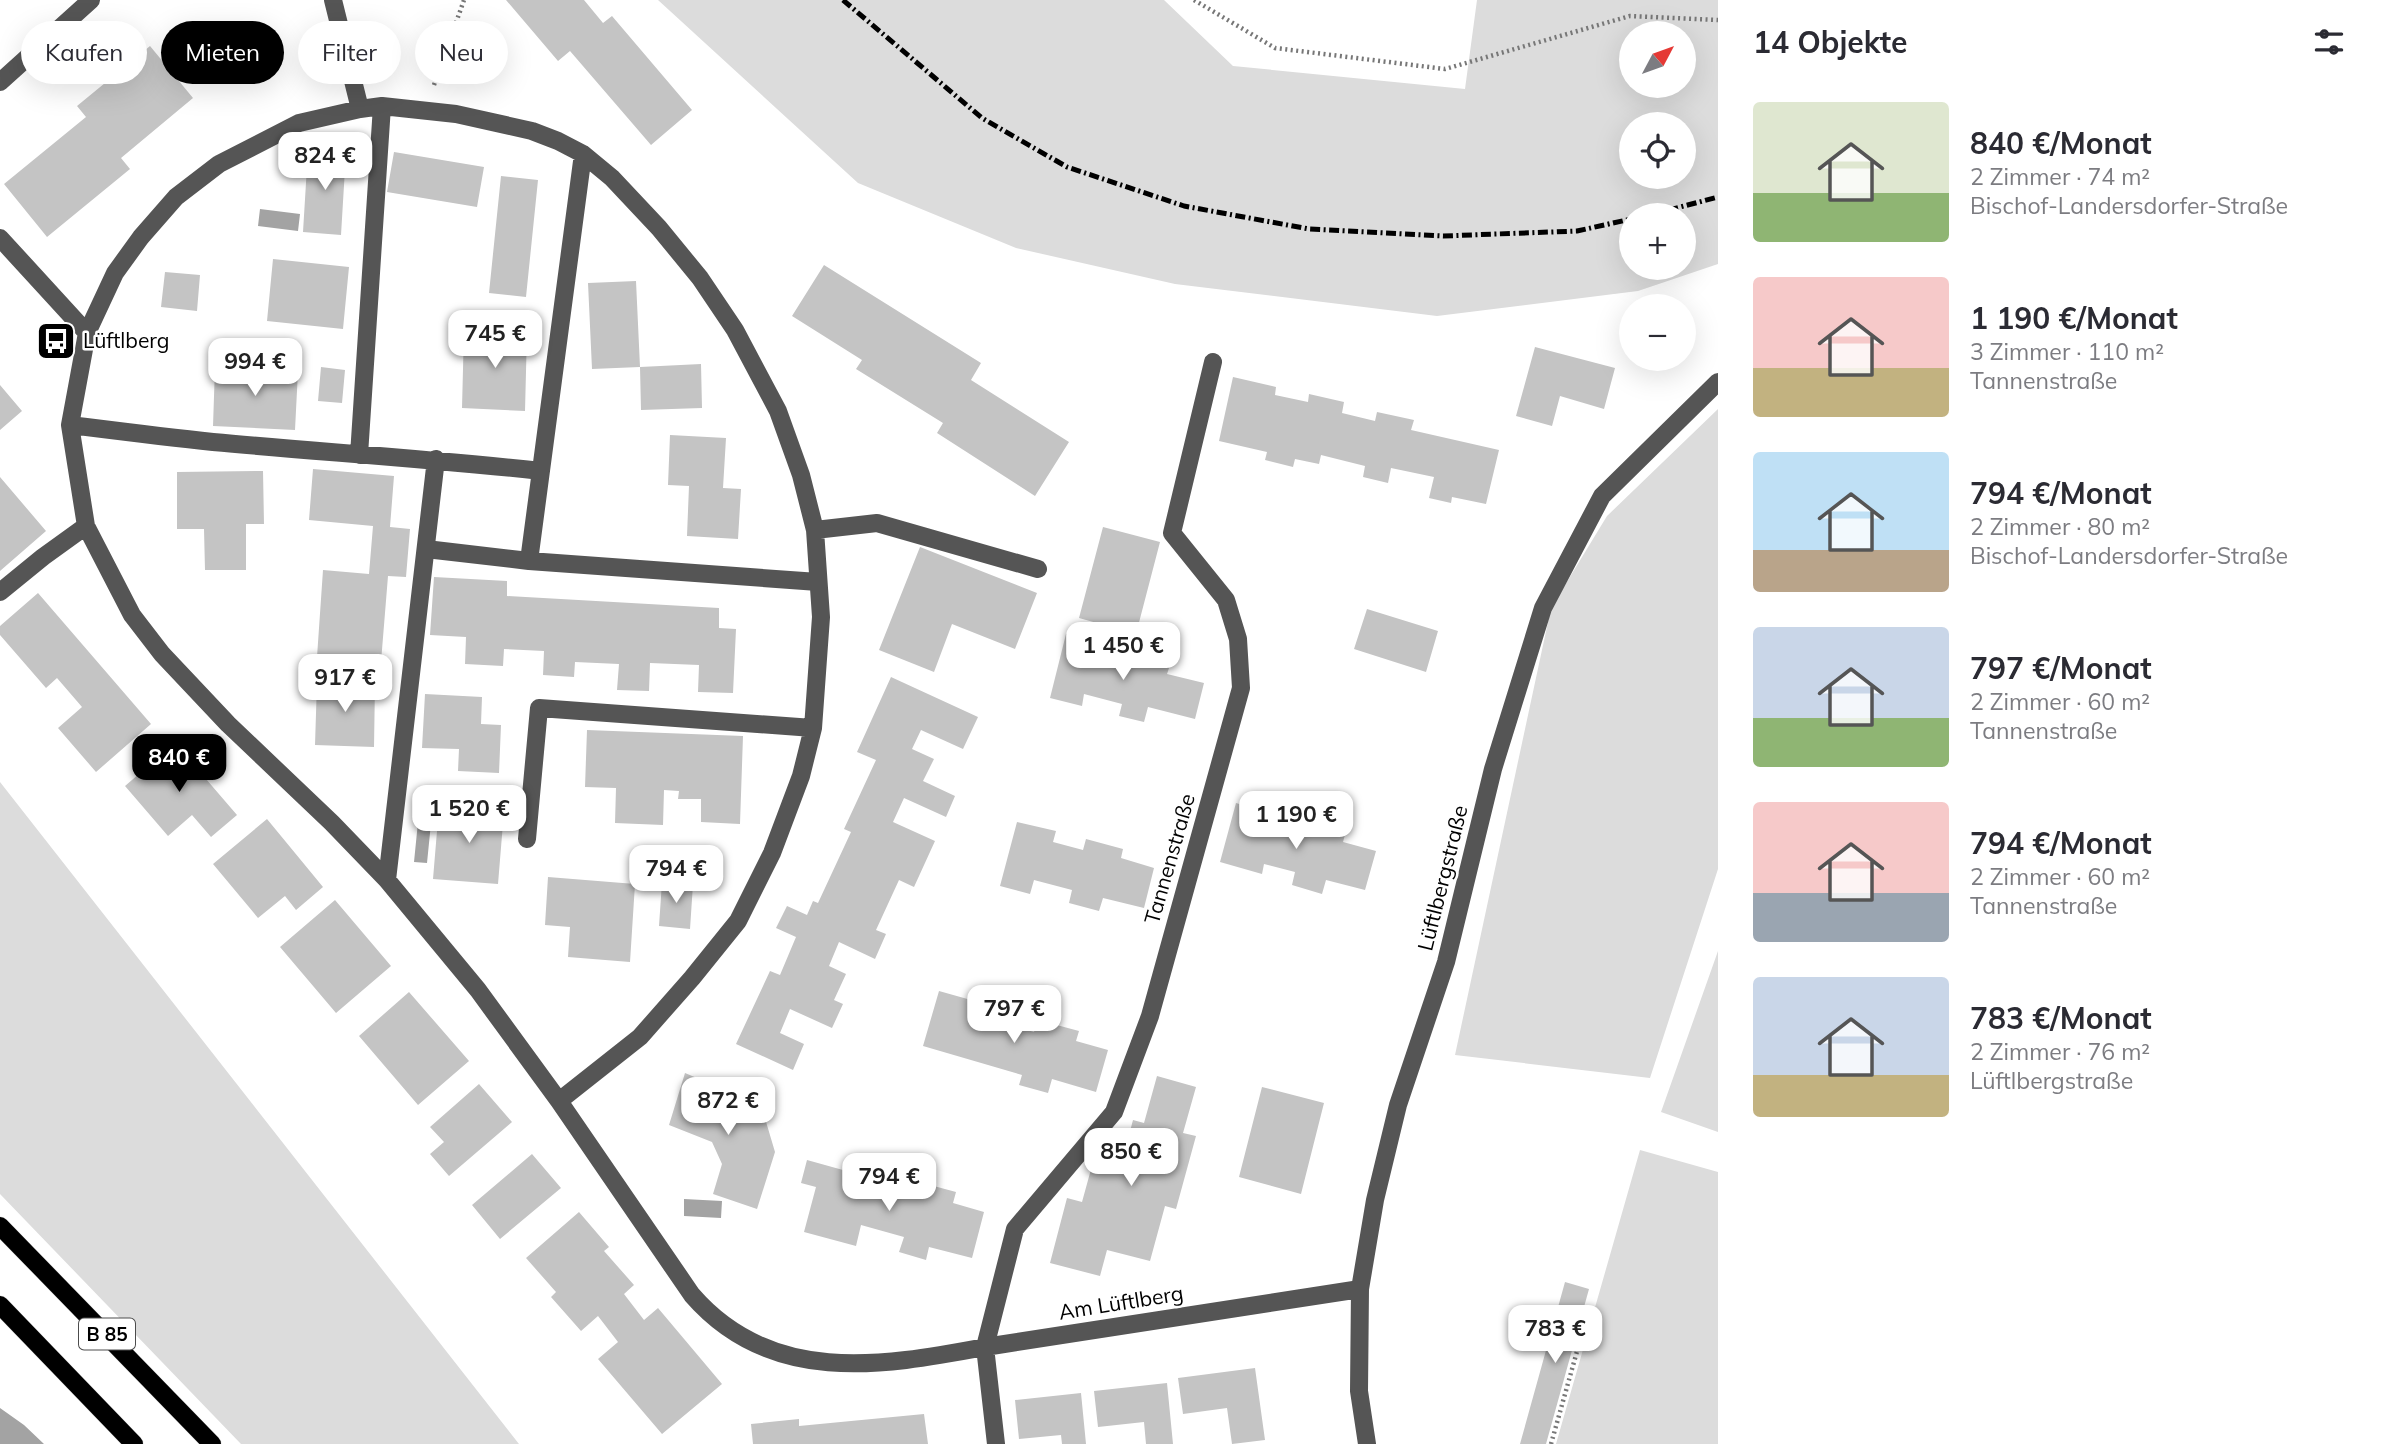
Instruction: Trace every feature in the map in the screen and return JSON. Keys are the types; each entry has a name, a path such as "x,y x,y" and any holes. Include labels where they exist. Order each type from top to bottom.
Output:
{"main road":[{"name":"B 85","path":"0,1226 212,1444"},
{"name":"B 85","path":"0,1305 134,1444"}],"street":[{"path":"0,82 91,0"},
{"path":"332,0 359,108"},
{"path":"359,455 382,106"},
{"name":"Am Lüftlberg","path":"559,1101 640,1037 692,978 738,921 772,853 801,776 813,728 821,617 815,530 802,475 778,411 735,330 699,278 659,228 612,178 583,155 532,131 456,114 382,106 359,108 299,123 219,164 176,197 141,237 116,273 87,333 70,425 86,526 132,615 162,654 228,724 332,823 387,880 478,990 559,1101 692,1295 705,1310 729,1329 768,1350 831,1364 928,1358 1360,1289"},
{"path":"529,561 583,155"},
{"path":"0,238 87,333"},
{"name":"Tannenstraße","path":"985,1347 1015,1230 1114,1112 1150,1016 1241,688 1238,639 1226,600 1172,533 1213,362"},
{"name":"Lüftlbergstraße","path":"1367,1444 1359,1391 1360,1289 1375,1200 1398,1105 1446,962 1493,769 1544,608 1602,496 1718,382"},
{"path":"70,425 210,442 436,459 541,471"},
{"path":"387,880 436,459"},
{"path":"815,530 877,523 1038,569"},
{"path":"0,593 86,526"},
{"path":"426,549 529,561 818,582"},
{"path":"527,839 539,708 813,728"},
{"path":"985,1347 996,1444"}],"path":[{"path":"425,111 464,0"},
{"path":"1194,0 1275,48 1446,69 1630,16 1718,20"},
{"path":"1551,1444 1583,1330"}],"shaded area":[{"path":"658,0 1164,0 1233,66 1465,89 1477,0 1718,0 1718,264 1696,271 1696,203 1619,203 1619,280 1671,280 1638,291 1437,316 1175,284 1016,248 858,183"},
{"path":"260,209 300,214 298,231 258,226"},
{"path":"1718,409 1718,869 1650,1078 1455,1055 1551,608 1607,516"},
{"path":"0,782 519,1444 241,1444 0,1194"},
{"path":"418,822 431,823 427,863 414,862"},
{"path":"1718,951 1718,1132 1661,1112"},
{"path":"1640,1150 1718,1172 1718,1444 1556,1444"},
{"path":"684,1199 722,1201 721,1218 684,1216"},
{"path":"0,1408 24,1425 44,1444 0,1444"}],"building":[{"path":"506,0 584,0 603,23 612,16 692,110 651,145 570,51 558,61"},
{"path":"150,46 161,59 161,84 181,84 193,98 121,158 130,169 47,237 4,184 86,117 77,106 104,84 147,84 147,48"},
{"path":"308,150 346,152 341,235 303,232"},
{"path":"394,152 484,167 477,207 387,192"},
{"path":"501,176 538,180 526,297 489,293"},
{"path":"273,259 349,267 343,329 267,321"},
{"path":"824,265 981,363 971,380 1069,442 1035,496 937,433 943,423 856,369 862,360 792,316"},
{"path":"165,272 200,275 197,311 161,307"},
{"path":"636,281 640,367 592,369 588,283"},
{"path":"464,330 527,332 525,411 462,408"},
{"path":"1535,347 1615,368 1604,409 1560,396 1552,426 1516,416"},
{"path":"701,364 702,408 641,410 640,367"},
{"path":"215,367 298,371 295,430 213,426"},
{"path":"321,367 345,370 342,403 318,401"},
{"path":"1233,377 1276,387 1275,395 1308,402 1309,394 1344,402 1342,413 1375,421 1377,412 1414,420 1411,430 1499,450 1486,504 1452,497 1451,503 1429,498 1434,477 1391,468 1388,483 1363,477 1365,466 1321,455 1319,464 1295,459 1293,467 1265,460 1267,452 1219,441"},
{"path":"0,385 22,411 0,430"},
{"path":"670,435 726,438 723,488 741,489 738,539 687,536 689,486 668,485"},
{"path":"313,469 394,476 390,527 410,529 406,577 388,576 381,662 317,657 323,570 369,574 373,526 309,520"},
{"path":"263,471 264,524 246,524 246,570 205,570 204,529 177,529 177,472"},
{"path":"0,477 46,531 0,571"},
{"path":"1103,527 1160,542 1136,634 1079,618"},
{"path":"920,547 1037,593 1015,649 952,624 934,672 879,650"},
{"path":"434,577 507,581 507,596 719,608 719,628 736,629 733,693 698,692 699,665 650,663 649,691 617,690 619,664 575,662 574,677 543,675 544,651 504,649 503,666 465,664 466,637 430,635"},
{"path":"38,593 151,724 96,772 58,728 82,707 57,678 46,688 0,635 0,626"},
{"path":"1367,609 1438,631 1426,672 1354,649"},
{"path":"1066,634 1097,642 1094,653 1133,662 1135,653 1171,662 1167,674 1204,683 1195,719 1148,707 1144,722 1119,716 1122,704 1084,694 1082,706 1050,698"},
{"path":"891,677 978,717 963,749 921,730 912,749 934,759 923,781 955,796 946,817 904,798 893,822 935,841 914,887 899,880 876,930 886,934 875,959 839,942 829,966 846,974 834,1000 843,1004 832,1028 790,1009 780,1033 804,1044 793,1070 736,1044 770,971 780,975 796,937 776,928 787,906 807,915 813,901 818,903 851,832 844,829 876,760 857,752"},
{"path":"317,682 375,683 374,747 315,745"},
{"path":"425,694 482,697 481,724 501,725 499,773 458,771 459,749 422,748"},
{"path":"587,730 743,736 740,824 701,822 701,799 678,799 679,791 664,790 663,825 615,823 616,788 585,787"},
{"path":"175,743 237,815 211,837 192,815 168,836 125,786"},
{"path":"1236,803 1280,816 1279,823 1307,831 1309,821 1346,831 1343,842 1376,851 1365,890 1326,880 1322,894 1292,885 1295,872 1264,864 1262,874 1220,862"},
{"path":"439,807 504,811 498,884 433,879"},
{"path":"267,819 323,887 296,910 285,896 258,918 213,864"},
{"path":"1017,822 1056,831 1053,842 1083,850 1086,839 1123,849 1121,858 1154,868 1144,908 1103,898 1099,911 1069,903 1072,890 1034,880 1030,894 1000,886"},
{"path":"548,877 635,884 630,962 568,957 570,927 545,925"},
{"path":"662,882 693,884 690,929 659,926"},
{"path":"335,900 391,966 336,1013 280,947"},
{"path":"939,991 1010,1011 1006,1024 1034,1032 1038,1020 1079,1031 1076,1041 1108,1050 1096,1092 1052,1079 1048,1093 1019,1085 1022,1075 923,1046"},
{"path":"409,992 469,1061 418,1105 359,1036"},
{"path":"685,1073 761,1105 775,1152 757,1209 713,1194 722,1164 712,1142 669,1125"},
{"path":"1157,1076 1196,1087 1183,1133 1196,1136 1176,1209 1165,1206 1150,1261 1107,1250 1100,1276 1050,1263 1067,1198 1082,1202 1093,1162 1120,1169 1133,1120 1144,1123"},
{"path":"479,1084 512,1122 449,1176 430,1154 444,1142 430,1127"},
{"path":"1262,1087 1324,1103 1301,1194 1239,1177"},
{"path":"532,1154 561,1188 500,1239 472,1205"},
{"path":"807,1160 886,1182 885,1186 915,1194 919,1182 956,1192 953,1203 984,1212 972,1258 929,1247 926,1260 899,1252 904,1237 861,1225 856,1246 804,1232 816,1187 801,1183"},
{"path":"579,1212 609,1247 604,1251 634,1285 624,1294 644,1320 658,1308 722,1384 662,1434 598,1359 618,1342 598,1316 581,1331 551,1297 556,1292 526,1258"},
{"path":"1565,1282 1589,1289 1546,1444 1520,1444"},
{"path":"1255,1368 1265,1440 1232,1444 1227,1408 1183,1414 1178,1378"},
{"path":"1167,1383 1173,1444 1146,1444 1144,1422 1098,1427 1094,1391"},
{"path":"1081,1393 1086,1444 1062,1444 1061,1435 1019,1439 1015,1400"},
{"path":"924,1414 928,1444 753,1444 751,1424 799,1419 799,1426"}],"railway":[{"path":"843,0 982,118 1067,167 1184,206 1309,229 1443,236 1577,231 1619,222"},
{"path":"1695,203 1718,197"}],"place":[{"name":"Lüftlberg","path":"56,341"}]}
